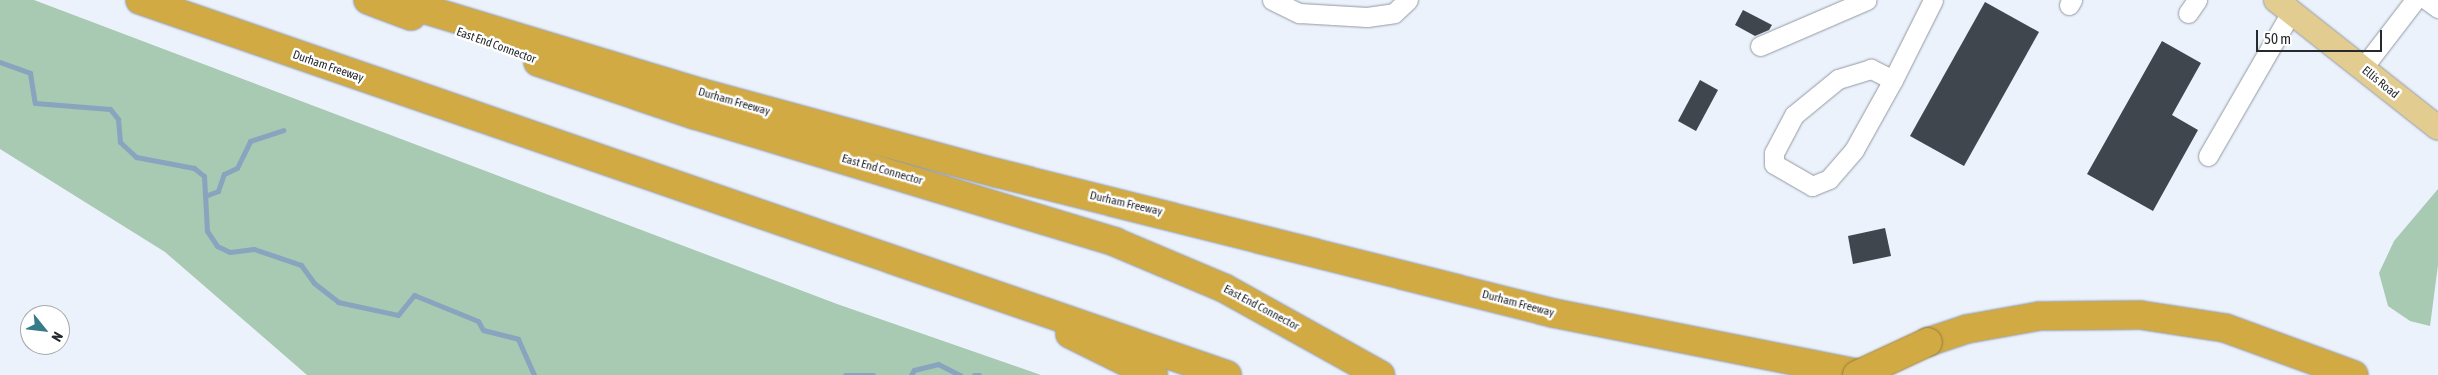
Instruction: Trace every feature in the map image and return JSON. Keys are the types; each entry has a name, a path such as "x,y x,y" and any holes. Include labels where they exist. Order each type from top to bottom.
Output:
{"highway":[{"name":"Durham Freeway","path":"140,0 939,273 1227,375"},
{"name":"East End Connector","path":"368,0 695,115 1115,242 1224,288 1380,375"},
{"name":"Durham Freeway","path":"394,0 702,93 997,173 1553,313 1866,375"},
{"path":"939,273 1153,375"},
{"path":"1857,375 1928,342 1967,329 2040,316 2140,315 2225,328 2354,375"}],"main road":[{"name":"Ellis Road","path":"2284,6 2438,128"}],"lane":[{"path":"1282,3 1367,17 1394,13 1408,0"},
{"path":"1760,46 1868,0"},
{"path":"1893,80 1871,69 1838,79 1794,114 1774,154 1774,164 1812,186 1829,179 1854,150 1893,80 1933,0"},
{"path":"2362,69 2415,0"},
{"path":"2427,0 2438,8"},
{"path":"2208,156 2284,6"}],"green space":[{"path":"0,0 34,0 837,304 1041,375 307,375 165,252 0,149"},
{"path":"2438,189 2438,265 2430,326 2410,321 2388,306 2379,273 2394,241"}],"building":[{"path":"1985,2 2039,32 1964,166 1910,136"},
{"path":"1743,10 1772,25 1769,30 1755,36 1735,25"},
{"path":"2162,41 2201,63 2172,115 2198,130 2153,211 2087,174"},
{"path":"1700,80 1718,90 1696,131 1678,121"},
{"path":"1885,228 1891,256 1853,264 1848,236"}],"waterway":[{"path":"0,62 30,73 35,103 110,109 118,119 120,142 136,157 194,168 204,176 207,231 217,246 230,252 254,249 301,265 314,283 338,302 398,315 414,295 478,321 483,330 518,339 534,375"},
{"path":"205,196 218,191 224,174 237,168 250,141 283,130"},
{"path":"911,375 914,370 938,364 960,375"},
{"path":"845,375 873,375"},
{"path":"974,375 979,375"}]}
